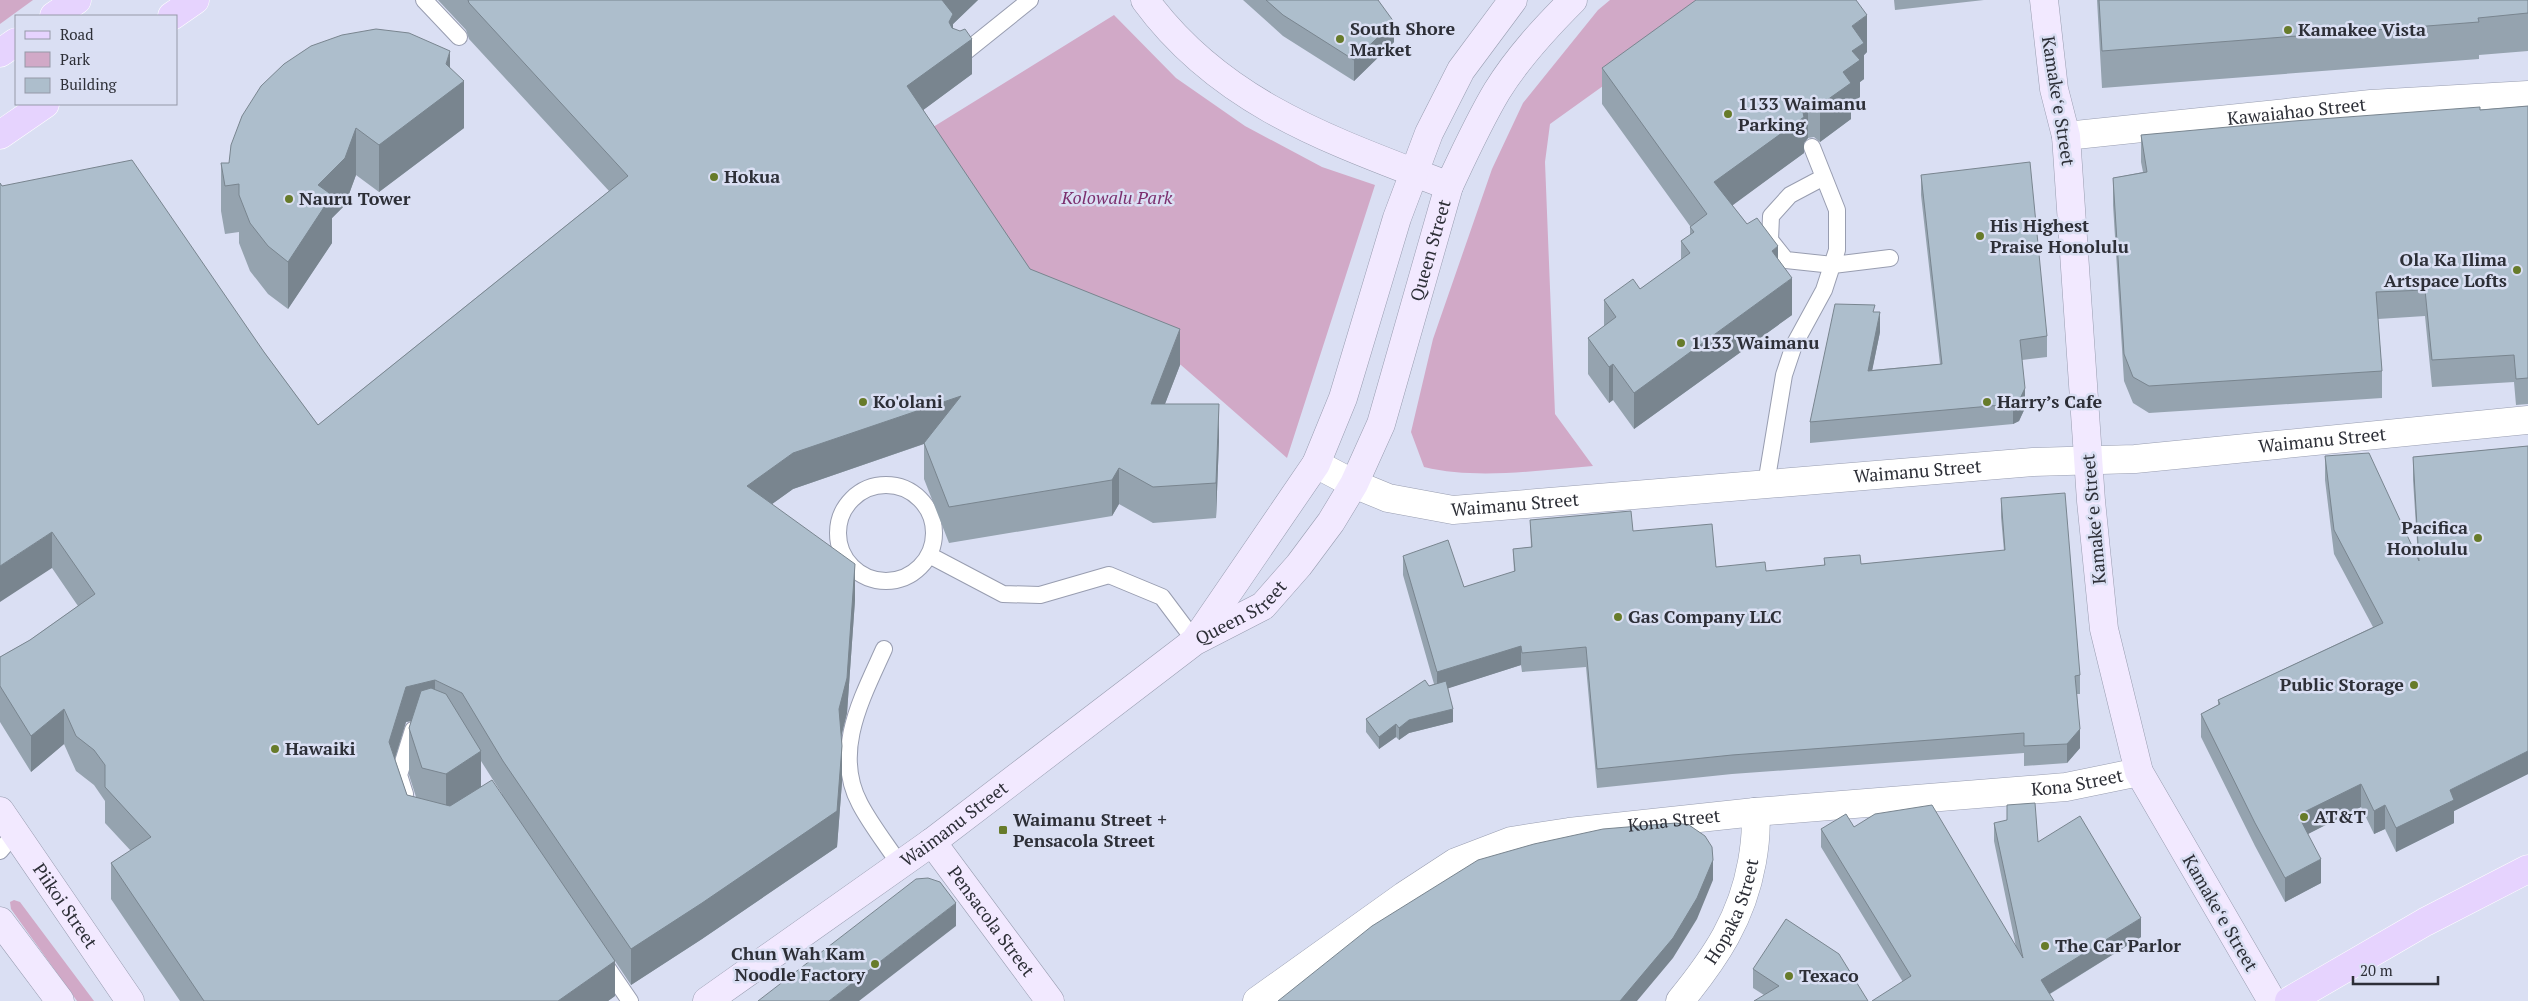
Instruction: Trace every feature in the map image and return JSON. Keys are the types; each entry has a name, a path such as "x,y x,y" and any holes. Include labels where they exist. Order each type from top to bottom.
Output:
{"main road":[{"path":"55,15 77,0"},
{"path":"173,15 195,0"},
{"path":"0,53 15,43"},
{"path":"0,135 44,105"},
{"path":"2289,1001 2425,922 2528,869"}],"street":[{"name":"Queen Street","path":"1145,0 1192,53 1221,77 1263,106 1300,126 1450,186"},
{"name":"Queen Street","path":"1196,641 1316,464 1343,398 1412,172 1429,133 1461,70 1513,0"},
{"name":"Queen Street","path":"1196,641 1262,606 1299,565 1331,522 1354,484 1381,424 1450,186 1497,90 1538,34 1573,0"},
{"name":"Kamakeʻe Street","path":"2044,0 2054,89 2066,136 2088,459 2104,629 2139,772 2272,1001"},
{"name":"Kawaiahao Street","path":"2066,136 2371,104 2528,95"},
{"name":"Waimanu Street","path":"1316,464 1354,484 1388,498 1453,510 2088,459 2135,459 2528,420"},
{"name":"Waimanu Street","path":"707,1001 932,842 1196,641"},
{"name":"Kona Street","path":"1257,1001 1404,896 1456,862 1511,841 1569,832 1755,812 2066,788 2139,772"},
{"name":"Piikoi Street","path":"0,811 7,842 130,1001"},
{"name":"Hopaka Street","path":"1680,1001 1727,937 1736,920 1751,867 1757,824 1755,812"},
{"name":"Pensacola Street","path":"932,842 1050,1001"},
{"path":"0,922 60,1001"}],"lane":[{"path":"424,0 459,37"},
{"path":"959,57 1030,0"},
{"path":"1766,484 1784,375 1794,345 1824,290 1837,250 1837,210 1812,147"},
{"path":"1824,177 1790,194 1771,216 1770,240 1786,260 1833,265 1890,258"},
{"path":"877,485 893,485 908,489 920,498 929,510 934,524 934,540 930,554 920,568 906,576 890,581 874,580 859,573 848,562 840,548 838,531 841,515 850,501 862,491 877,485"},
{"path":"930,554 1003,594 1040,595 1109,575 1162,597 1196,641"},
{"path":"884,649 857,708 847,763 859,804 900,865"},
{"path":"409,808 399,775 413,730 432,725 439,728"},
{"path":"592,945 630,1001"}],"green space":[{"path":"0,0 33,0 0,24"},
{"path":"1610,0 1723,0 1550,124 1545,162 1555,414 1593,466 1508,473 1465,473 1424,467 1411,432 1433,339 1492,169 1523,103 1598,10"},
{"name":"Kolowalu Park","path":"1114,15 1176,78 1245,126 1322,167 1375,185 1287,458 1181,365 1030,305 917,137"},
{"path":"14,900 20,902 94,1001 77,1001 11,909 10,902"}],"building":[{"path":"468,0 942,0 953,14 949,22 952,28 960,31 965,29 972,39 907,86 1030,269 1180,329 1151,404 1219,404 1216,483 1153,487 1119,468 1112,480 949,507 924,443 961,396 793,453 747,486 855,564 847,678 839,709 842,746 837,811 631,949 503,761 462,693 435,680 406,687 389,742 407,795 450,806 492,780 615,961 558,1001 204,1001 111,863 151,837 105,787 105,765 94,750 76,736 64,709 31,736 0,686 0,657 30,640 95,594 52,532 0,566 0,183 2,186 132,160 264,352 318,425 628,176"},
{"path":"1266,0 1378,0 1394,22 1354,60 1283,15"},
{"path":"1696,0 1856,0 1867,15 1852,26 1864,43 1852,51 1860,60 1843,72 1851,83 1820,105 1814,101 1808,101 1802,108 1804,117 1714,182 1747,224 1757,218 1778,246 1772,251 1792,278 1634,393 1613,364 1609,367 1588,338 1616,317 1604,300 1633,279 1640,289 1690,253 1681,241 1694,232 1690,227 1707,214 1602,68"},
{"path":"2099,0 2528,0 2528,13 2478,18 2479,22 2102,51"},
{"name":"Nauru Tower","path":"376,29 409,33 450,51 446,64 464,81 379,145 356,128 345,158 318,185 332,195 288,262 268,246 250,223 239,195 239,184 225,186 221,163 229,163 231,145 242,116 261,86 284,64 311,46 342,35"},
{"path":"2528,106 2528,378 2516,379 2514,355 2432,360 2425,290 2376,292 2382,371 2149,386 2133,377 2124,354 2113,178 2147,172 2141,135 2480,107 2480,110"},
{"path":"2030,162 2047,336 2020,340 2025,388 2019,401 2013,404 1810,422 1835,304 1875,305 1873,312 1880,312 1868,371 1942,364 1921,175"},
{"path":"2528,446 2528,751 2450,790 2454,800 2396,828 2385,805 2374,811 2361,784 2298,815 2321,859 2285,878 2255,823 2201,714 2220,704 2218,700 2383,623 2334,530 2325,456 2369,453 2419,561 2413,457"},
{"path":"2065,493 2080,675 2075,676 2080,729 2067,744 2024,746 2024,733 1732,755 1597,769 1586,647 1522,653 1521,646 1437,672 1403,556 1448,540 1464,587 1515,571 1513,549 1532,547 1530,520 1631,511 1633,531 1712,524 1716,567 1765,562 1766,571 1825,565 1824,558 1860,555 1861,564 2005,550 2001,498"},
{"path":"1425,680 1429,686 1446,681 1453,709 1409,720 1399,728 1396,724 1379,737 1366,719"},
{"path":"431,688 446,694 481,751 446,774 422,768 409,728 421,691"},
{"path":"2035,803 2038,842 2080,816 2141,918 2041,980 2054,1001 1872,1001 1911,976 1821,829 1846,814 1854,827 1875,814 1932,805 2023,958 1994,823 2007,820 2007,805"},
{"path":"1676,823 1689,825 1705,836 1712,847 1713,860 1697,898 1673,938 1620,1001 1278,1001 1372,926 1478,860 1534,844 1603,829"},
{"path":"928,878 940,882 956,903 829,1001 758,1001 916,879"},
{"path":"1786,919 1839,954 1868,1001 1754,1001 1779,986 1753,969"}],"place":[{"name":"Kamakee Vista","path":"2288,30"},
{"name":"South Shore Market","path":"1340,39"},
{"name":"1133 Waimanu Parking","path":"1728,114"},
{"name":"Hokua","path":"714,177"},
{"name":"Nauru Tower","path":"289,199"},
{"name":"His Highest Praise Honolulu","path":"1980,236"},
{"name":"Ola Ka Ilima Artspace Lofts","path":"2517,270"},
{"name":"1133 Waimanu","path":"1681,343"},
{"name":"Ko'olani","path":"863,402"},
{"name":"Harry’s Cafe","path":"1987,402"},
{"name":"Pacifica Honolulu","path":"2478,538"},
{"name":"Gas Company LLC","path":"1618,617"},
{"name":"Public Storage","path":"2414,685"},
{"name":"Hawaiki","path":"275,749"},
{"name":"AT&T","path":"2304,817"},
{"name":"Waimanu Street + Pensacola Street","path":"1003,830"},
{"name":"The Car Parlor","path":"2045,946"},
{"name":"Chun Wah Kam Noodle Factory","path":"875,964"},
{"name":"Texaco","path":"1789,976"}]}
